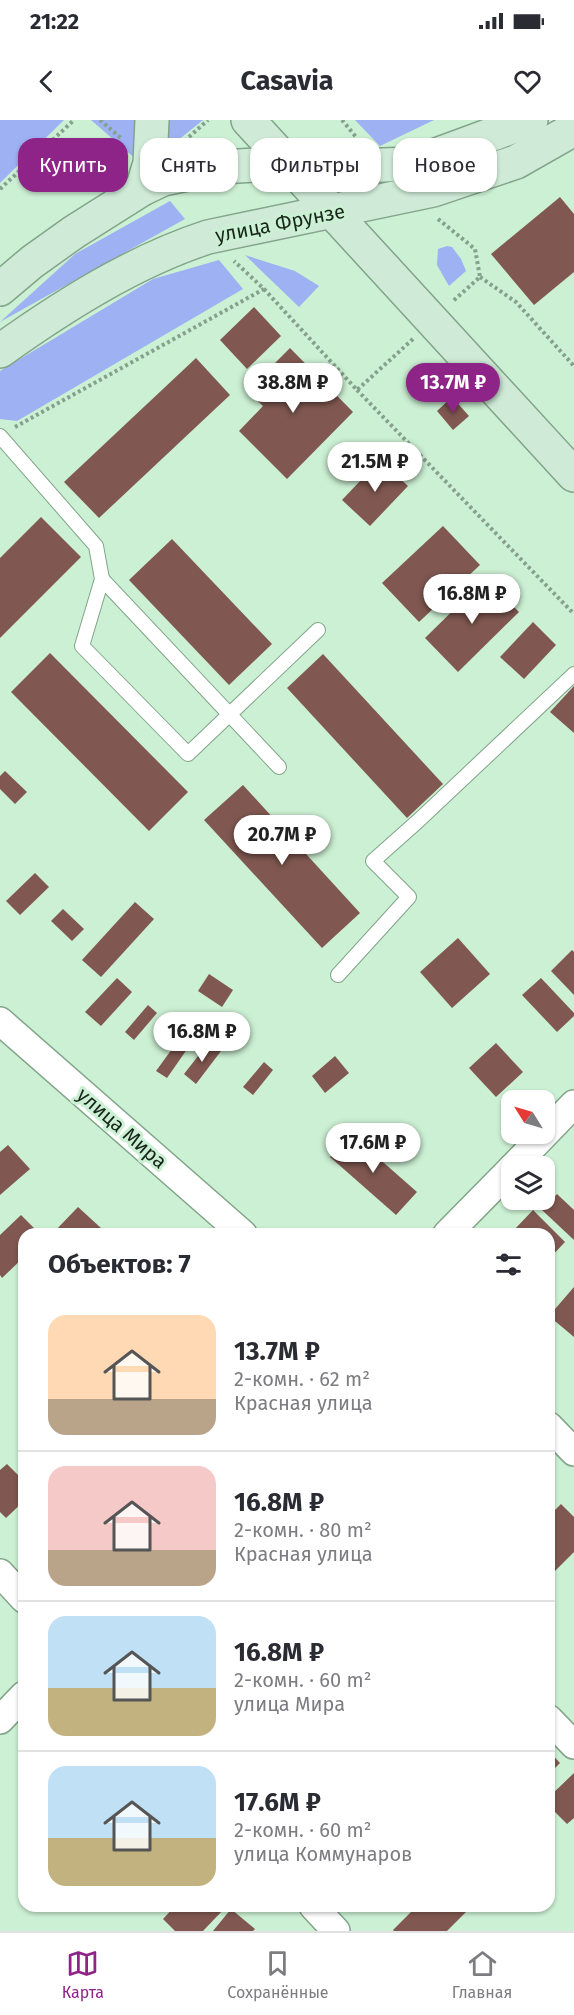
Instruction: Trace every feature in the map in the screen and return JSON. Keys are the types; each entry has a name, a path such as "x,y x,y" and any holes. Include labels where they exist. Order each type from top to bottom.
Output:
{"main road":[{"path":"151,138 152,120"},
{"path":"248,120 264,138"},
{"path":"381,165 412,164 531,120"},
{"name":"улица Фрунзе","path":"0,351 132,269 185,245 208,237 333,213 434,190 516,162 574,129"},
{"path":"0,289 32,262 74,232 140,190"},
{"path":"314,192 574,475"}],"street":[{"name":"улица Мира","path":"0,1021 236,1228"},
{"path":"524,1156 574,1104"},
{"path":"453,1228 501,1179"},
{"path":"555,1432 574,1452"},
{"path":"0,1574 18,1593"},
{"path":"0,1720 18,1701"},
{"path":"555,1725 574,1745"},
{"path":"319,1912 336,1931"}],"lane":[{"path":"0,436 96,546 102,579 82,646 188,754 318,630"},
{"path":"102,579 279,767"},
{"path":"338,975 409,897 373,861 574,674"}],"path":[{"path":"0,189 74,120"},
{"path":"480,277 516,302 574,366"},
{"path":"357,390 574,614"}],"shaded area":[{"path":"0,120 64,120 46,138 18,138 18,165 0,183"},
{"path":"91,120 203,120 181,138 140,138 140,163 128,152 128,138 112,138"},
{"path":"355,120 434,120 381,146 381,138 372,138"},
{"path":"170,201 185,219 0,322 75,254"},
{"path":"452,247 466,271 449,286 437,265 438,249"},
{"path":"245,255 295,271 319,286 299,307"},
{"path":"219,260 243,289 17,421 0,419 0,371 153,279"}],"building":[{"path":"560,197 574,214 574,272 534,305 491,254"},
{"path":"254,307 281,336 247,369 220,340"},
{"path":"290,348 353,412 287,479 239,431 263,406 247,391"},
{"path":"196,358 230,395 99,518 64,482"},
{"path":"452,397 469,416 453,430 437,411"},
{"path":"380,460 408,486 370,526 342,500"},
{"path":"41,517 81,557 0,638 0,558"},
{"path":"443,526 480,565 419,622 382,583"},
{"path":"172,539 272,644 229,685 129,580"},
{"path":"486,578 519,612 458,672 425,638"},
{"path":"533,622 556,645 524,679 500,657"},
{"path":"50,653 188,792 149,831 11,692"},
{"path":"323,654 443,784 407,818 287,688"},
{"path":"574,686 574,733 550,712"},
{"path":"5,771 27,792 15,804 0,789 0,776"},
{"path":"243,785 360,913 322,948 204,820"},
{"path":"35,873 49,887 20,915 6,901"},
{"path":"135,902 154,919 101,977 82,960"},
{"path":"63,909 84,929 72,941 51,921"},
{"path":"458,938 490,974 452,1008 420,972"},
{"path":"572,950 574,952 574,995 551,971"},
{"path":"209,974 233,990 222,1007 198,991"},
{"path":"117,978 132,992 101,1026 85,1012"},
{"path":"541,978 574,1013 574,1016 557,1032 522,995"},
{"path":"148,1005 157,1013 134,1040 125,1032"},
{"path":"180,1038 190,1045 167,1078 156,1071"},
{"path":"209,1042 221,1051 196,1084 184,1074"},
{"path":"496,1043 523,1072 496,1097 469,1068"},
{"path":"335,1056 349,1073 325,1093 312,1076"},
{"path":"264,1062 273,1070 253,1095 243,1087"},
{"path":"350,1133 417,1192 396,1215 330,1157"},
{"path":"8,1145 30,1169 0,1195 0,1152"},
{"path":"557,1194 574,1210 574,1240 542,1210 555,1210"},
{"path":"78,1207 101,1228 58,1228"},
{"path":"533,1210 551,1228 516,1228"},
{"path":"21,1215 34,1228 18,1228 18,1263 2,1278 0,1275 0,1235"},
{"path":"555,1232 565,1242 555,1253"},
{"path":"574,1287 574,1337 555,1321 555,1309"},
{"path":"7,1464 18,1475 18,1507 6,1518 0,1512 0,1470"},
{"path":"561,1504 574,1517 574,1552 555,1571 555,1510"},
{"path":"555,1758 560,1763 555,1768"},
{"path":"574,1773 574,1818 567,1824 555,1812 555,1791"},
{"path":"169,1912 221,1912 203,1931 175,1931 163,1919"},
{"path":"229,1912 235,1912 255,1929 253,1931 213,1931"},
{"path":"411,1912 466,1912 447,1931 393,1930"}]}
